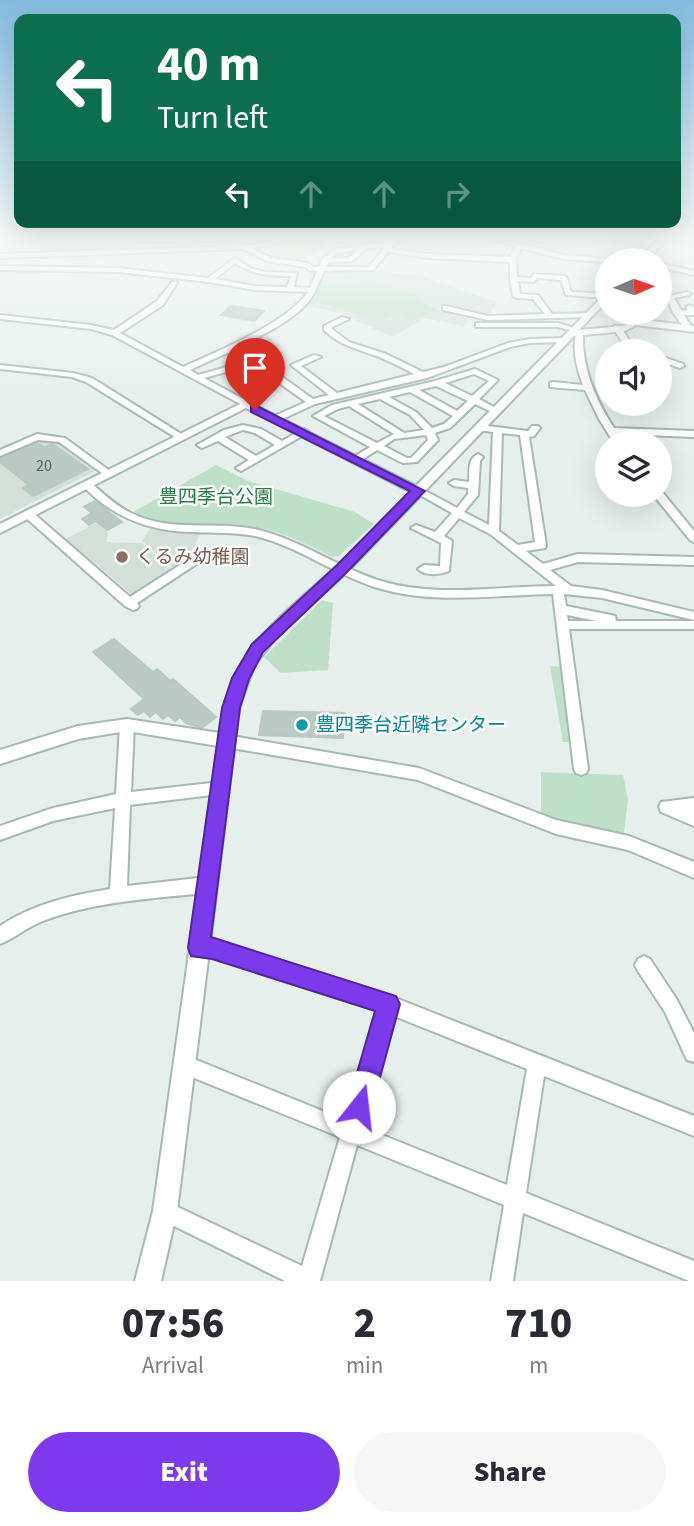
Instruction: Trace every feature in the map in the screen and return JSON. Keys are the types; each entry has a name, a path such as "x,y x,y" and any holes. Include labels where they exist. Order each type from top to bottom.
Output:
{"street":[{"path":"115,333 160,303 164,297"},
{"path":"183,370 227,350 303,303 306,297"},
{"path":"531,297 535,297 550,316"},
{"path":"672,297 670,297 677,312 691,328"},
{"path":"677,312 693,313 690,307"},
{"path":"446,308 488,318 589,315"},
{"path":"148,1281 165,1212 226,741 235,694 258,648 342,569 573,335 595,309"},
{"path":"0,317 92,327 115,333 246,404 458,511 494,532 543,568 564,590"},
{"path":"345,319 328,326 328,330 340,342 352,348 379,354 424,376"},
{"path":"672,324 691,328"},
{"path":"475,325 558,325 573,335 587,388 610,430"},
{"path":"275,419 312,402 424,376 509,345 621,326"},
{"path":"617,328 624,339"},
{"path":"199,377 256,361 227,350"},
{"path":"317,357 295,365 336,397"},
{"path":"672,363 680,366"},
{"path":"0,367 86,378 181,437"},
{"path":"357,459 377,446 400,434 430,432 447,426 494,380 475,371 383,397 335,407 317,416 377,446 407,461 414,460 433,440 430,432 426,422 383,397"},
{"path":"271,373 312,402"},
{"path":"437,383 497,411"},
{"path":"553,385 587,388"},
{"path":"411,389 458,415"},
{"path":"0,529 246,404"},
{"path":"352,404 400,434"},
{"path":"202,444 239,427 250,426 282,445"},
{"path":"480,428 531,434 535,428"},
{"path":"494,532 498,431"},
{"path":"241,468 304,432"},
{"path":"516,549 541,545 524,433"},
{"path":"672,434 694,435"},
{"path":"0,453 37,437 62,440 109,474"},
{"path":"218,437 256,460"},
{"path":"437,537 472,495 475,461 478,457"},
{"path":"454,483 473,485"},
{"path":"87,485 125,513 149,523 248,532 271,537 291,543 376,583 419,591 492,593 564,590 694,616"},
{"path":"669,507 694,538"},
{"path":"28,514 131,605 195,561"},
{"path":"416,528 447,541 445,568 424,569"},
{"path":"543,568 578,558 694,561"},
{"path":"564,590 560,609 582,769"},
{"path":"560,609 639,625"},
{"path":"562,625 694,625"},
{"path":"118,897 127,725"},
{"path":"0,757 63,736 127,725 226,741 419,774 556,827 629,843 694,870"},
{"path":"0,833 30,820 73,807 220,788"},
{"path":"694,805 666,807 694,820"},
{"path":"0,936 32,916 60,907 207,885"},
{"path":"199,948 212,948 388,1004 694,1126"},
{"path":"644,965 671,1006 694,1053"},
{"path":"165,1212 308,1281 388,1004"},
{"path":"184,1064 694,1272"},
{"path":"502,1281 537,1064"}],"shaded area":[{"path":"308,297 481,297 496,302 489,317 444,305 439,309 468,319 466,327 426,318 392,337 340,313 304,305"},
{"path":"40,439 61,444 97,470 0,519 0,454"},
{"name":"くるみ幼稚園","path":"96,523 108,533 106,542 142,543 173,571 133,595 66,539"},
{"path":"150,529 200,534 189,559 173,568 142,541"}],"green space":[{"path":"315,297 423,297 427,298 421,303 437,309 413,321 397,314 383,320 314,302"},
{"name":"豊四季台公園","path":"216,465 248,481 355,512 374,524 339,556 332,557 272,531 161,521 133,512"},
{"path":"322,600 333,603 328,670 281,673 264,657"},
{"path":"550,666 564,667 575,742 563,742"},
{"path":"541,772 623,775 628,799 624,834 541,815"}],"building":[{"path":"231,306 264,311 254,321 221,315"},
{"path":"37,443 45,448 52,444 88,469 33,496 23,488 29,485 0,462 0,458"},
{"path":"95,501 122,522 107,530 96,521 89,525 82,519 92,513 84,507"},
{"path":"114,639 153,672 157,669 170,681 173,679 216,717 202,728 186,723 180,717 175,721 168,715 163,719 156,712 150,717 144,711 138,715 131,709 144,699 93,652"},
{"name":"豊四季台近隣センター","path":"263,711 344,713 343,738 259,735"}],"place":[{"name":"くるみ幼稚園","path":"122,557"},
{"name":"豊四季台近隣センター","path":"302,725"}],"route":[{"path":"255,410 304,432 418,491 342,569 272,632 258,648 241,678 231,708 199,948 212,948 388,1004 359,1107"}]}
